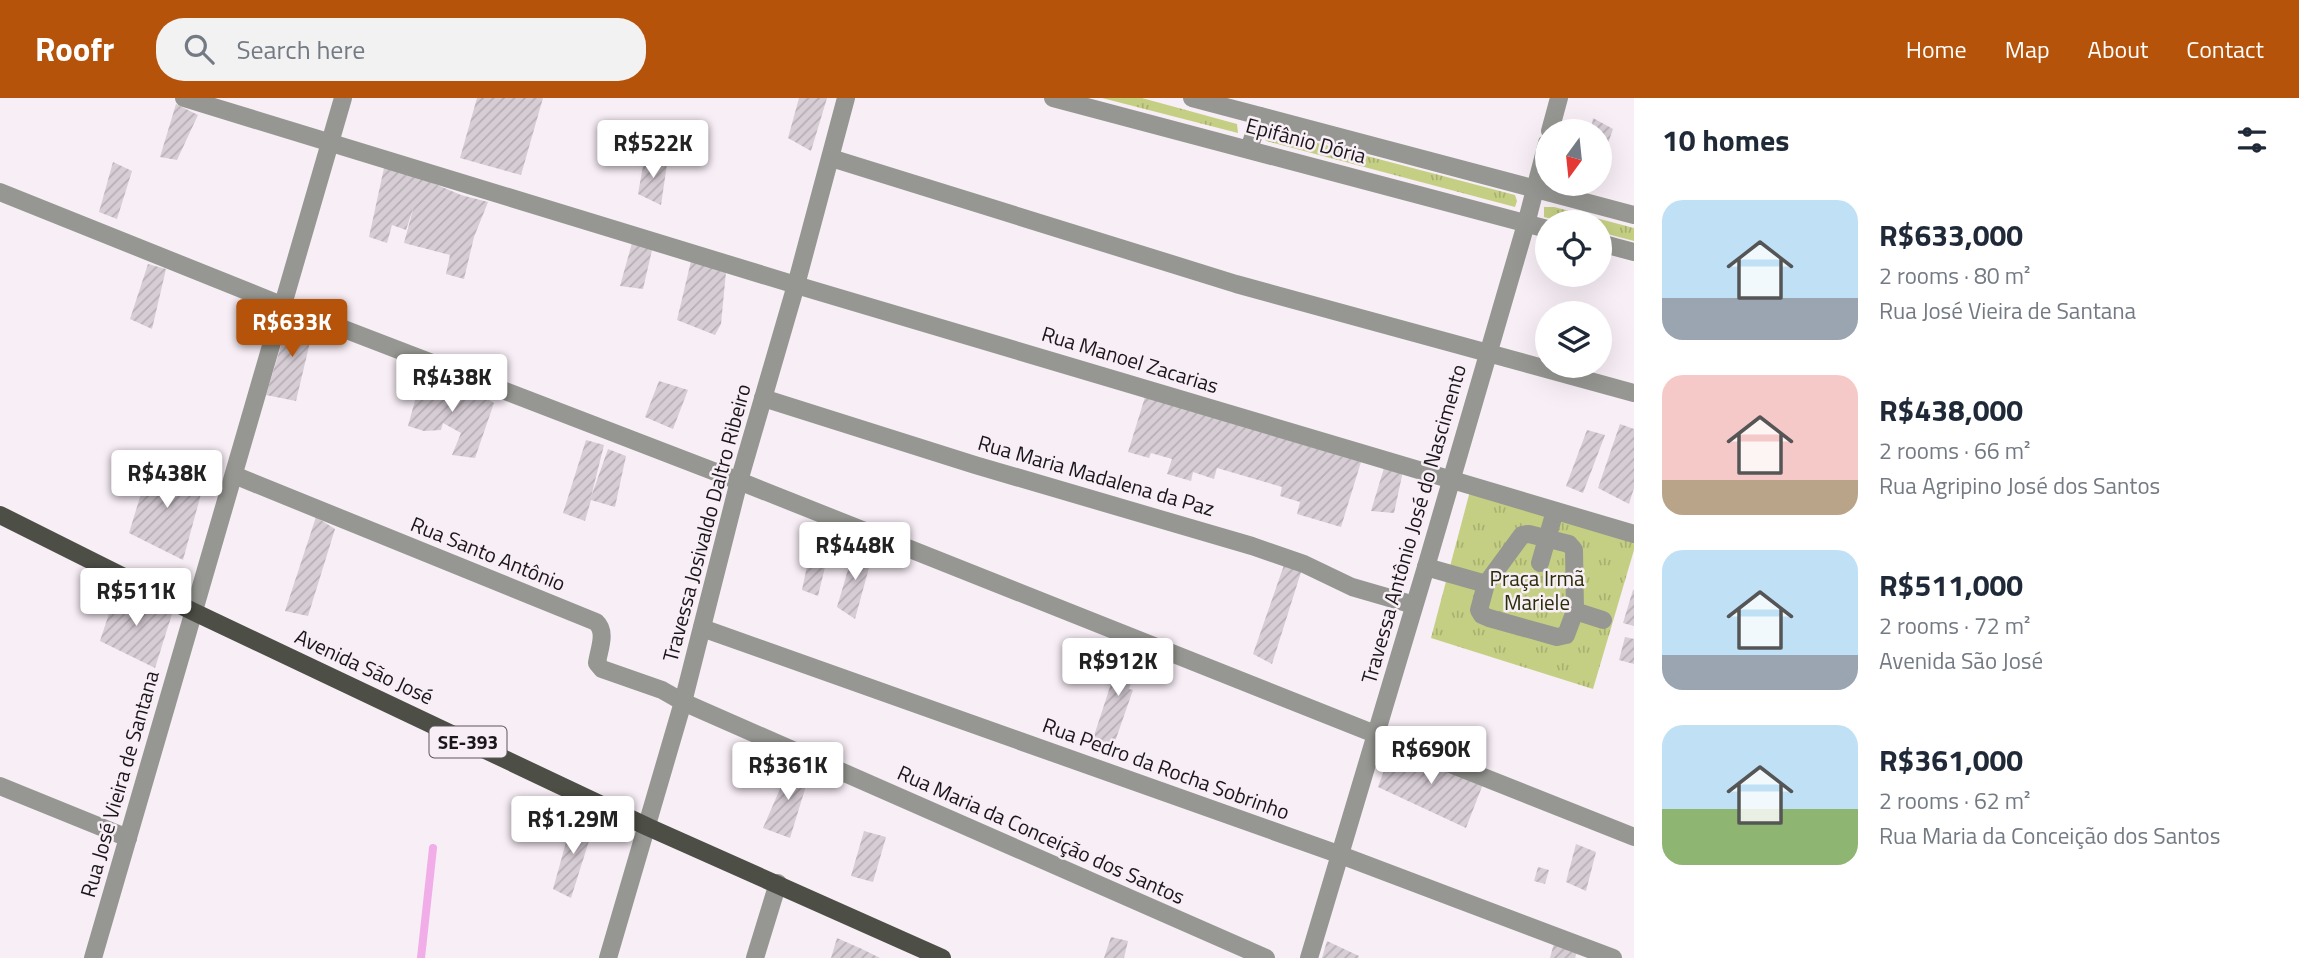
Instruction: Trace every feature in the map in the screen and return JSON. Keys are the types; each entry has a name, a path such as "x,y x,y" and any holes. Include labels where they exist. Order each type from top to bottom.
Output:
{"main road":[{"name":"Avenida São José","path":"0,516 194,612 648,827 942,958"}],"street":[{"name":"Rua Manoel Zacarias","path":"184,98 796,285 1634,534"},
{"name":"Rua José Vieira de Santana","path":"93,958 344,98"},
{"name":"Travessa Josivaldo Daltro Ribeiro","path":"608,958 683,702 739,481 796,285 846,98"},
{"name":"Epifânio Dória","path":"1053,98 1535,226"},
{"name":"Epifânio Dória","path":"1192,98 1634,215"},
{"path":"1553,119 1559,98"},
{"path":"1249,149 1260,116"},
{"path":"831,158 1236,284 1634,393"},
{"name":"Travessa Antônio José do Nascimento","path":"1309,958 1426,567 1526,224 1535,185"},
{"path":"0,192 284,306 739,481 1634,837"},
{"path":"1612,246 1634,252"},
{"name":"Rua Maria Madalena da Paz","path":"763,398 975,465 1252,546 1304,564 1352,587 1414,606"},
{"name":"Rua Santo Antônio","path":"234,474 596,622 602,632 597,659 599,667 662,690 683,702"},
{"path":"1540,563 1555,511"},
{"path":"1522,535 1547,538 1574,548 1575,611 1568,632 1560,637 1482,615 1479,610 1486,583 1522,535"},
{"path":"1426,567 1486,583"},
{"path":"1575,611 1603,620"},
{"name":"Rua Pedro da Rocha Sobrinho","path":"702,628 1338,854 1613,958"},
{"name":"Rua Maria da Conceição dos Santos","path":"683,702 1266,958"},
{"path":"0,786 128,838"},
{"path":"755,958 778,883"}],"green space":[{"path":"1102,98 1142,98 1237,124 1238,133"},
{"path":"1272,131 1515,195 1517,201 1515,207 1266,141 1264,134"},
{"path":"1544,207 1554,207 1565,210 1544,210"},
{"path":"1612,222 1634,228 1634,241 1612,235"},
{"name":"Praça Irmã Mariele","path":"1470,491 1634,540 1634,550 1593,689 1431,638"}],"building":[{"path":"477,98 543,98 521,175 460,158"},
{"path":"799,98 827,98 811,151 788,138"},
{"path":"176,104 198,115 177,160 160,157"},
{"path":"645,155 667,164 661,205 638,194"},
{"path":"113,162 132,171 117,219 99,212"},
{"path":"384,168 488,202 474,237 464,279 446,274 450,255 404,243 414,206 406,230 392,225 387,243 369,237"},
{"path":"632,243 652,250 643,289 620,286"},
{"path":"691,261 726,272 721,324 715,335 677,320"},
{"path":"148,264 166,269 152,329 130,319"},
{"path":"291,313 315,321 296,401 266,395"},
{"path":"422,375 439,383 478,393 494,403 475,458 452,455 461,433 443,423 441,430 424,431 408,426"},
{"path":"659,381 688,390 673,429 645,417"},
{"path":"1145,397 1361,462 1341,527 1297,514 1300,502 1280,496 1282,487 1217,468 1214,479 1193,472 1191,481 1167,474 1172,459 1151,453 1149,458 1128,452"},
{"path":"1620,424 1634,429 1634,488 1629,504 1598,488"},
{"path":"1587,430 1605,435 1583,493 1566,486"},
{"path":"586,440 604,445 591,497 608,449 626,456 615,507 591,500 585,521 563,513"},
{"path":"151,461 204,483 183,560 129,533"},
{"path":"1384,468 1403,471 1394,513 1371,511"},
{"path":"316,517 335,529 308,616 285,611"},
{"path":"814,532 832,538 818,596 802,590"},
{"path":"855,546 873,553 855,619 837,607"},
{"path":"1285,562 1302,569 1272,664 1253,654"},
{"path":"117,589 172,614 155,668 100,641"},
{"path":"1634,590 1634,626 1623,623"},
{"path":"1625,637 1634,639 1634,664 1619,660"},
{"path":"1124,644 1146,648 1143,665 1136,666 1129,689 1133,690 1111,753 1091,745"},
{"path":"1393,746 1483,784 1466,828 1378,787"},
{"path":"793,759 809,776 790,838 763,828"},
{"path":"574,814 594,825 571,898 553,889"},
{"path":"864,831 886,837 873,882 851,876"},
{"path":"1576,844 1596,852 1586,891 1566,882"},
{"path":"1538,867 1549,870 1545,884 1534,881"},
{"path":"1111,937 1128,941 1124,958 1104,958"},
{"path":"837,938 862,949 880,958 831,958"},
{"path":"1327,941 1359,956 1358,958 1322,958"},
{"path":"1554,943 1577,952 1575,958 1550,958"}],"waterway":[{"path":"421,958 433,848"}]}
